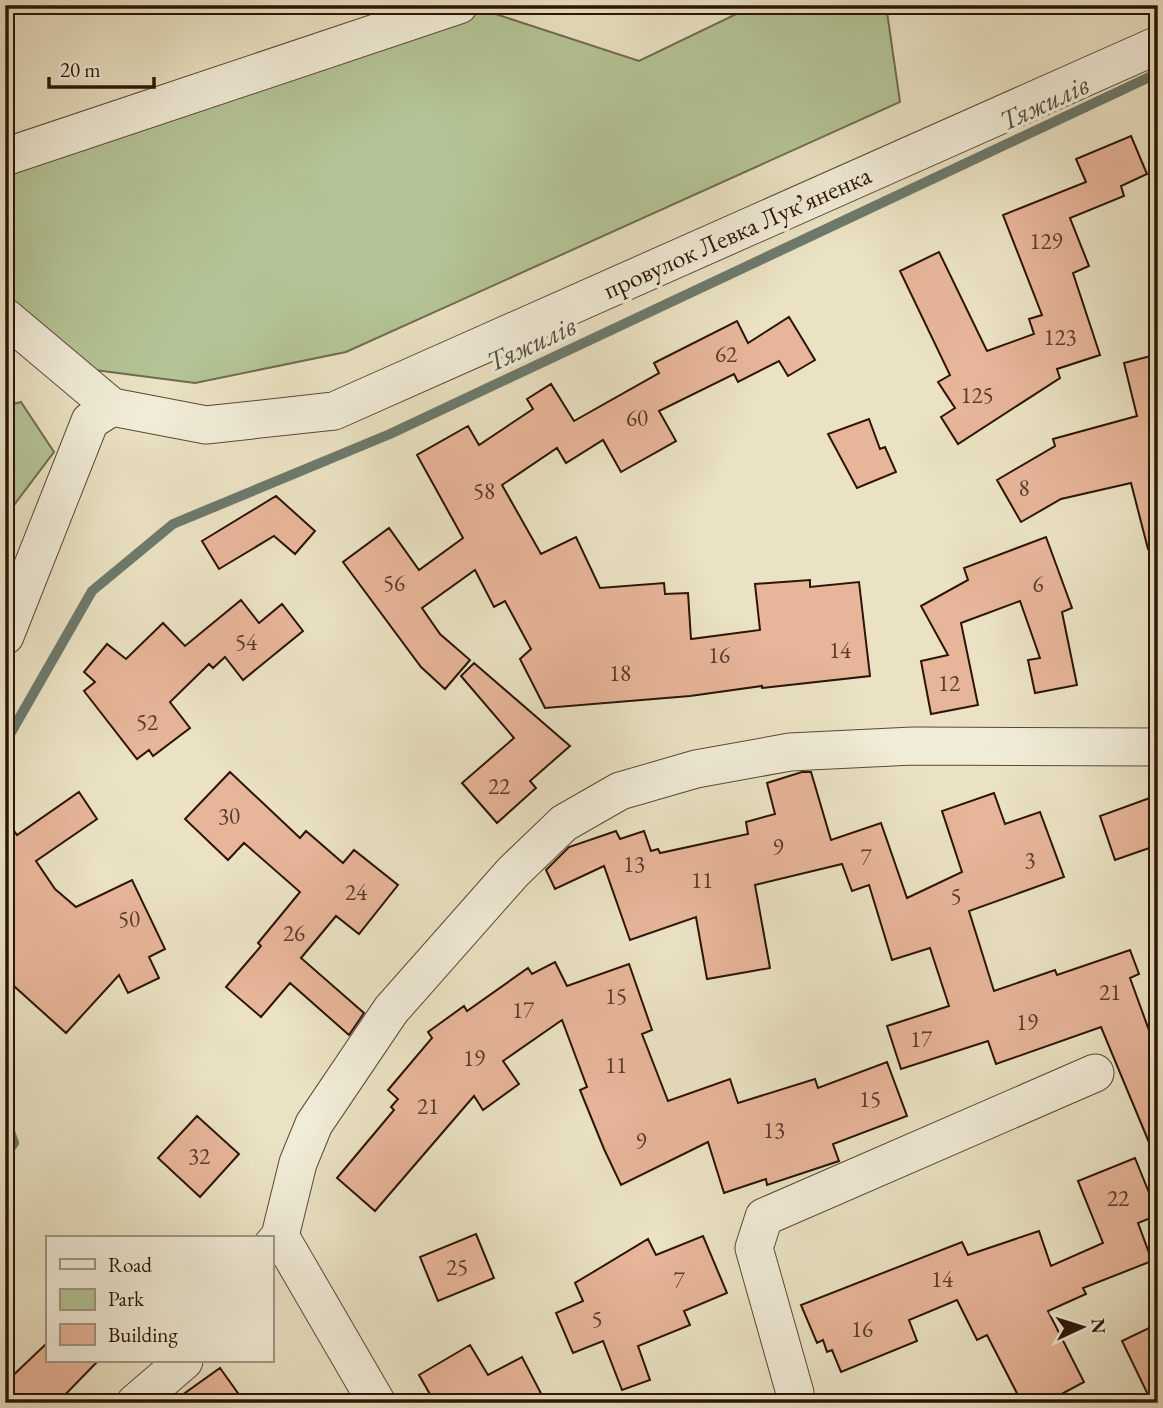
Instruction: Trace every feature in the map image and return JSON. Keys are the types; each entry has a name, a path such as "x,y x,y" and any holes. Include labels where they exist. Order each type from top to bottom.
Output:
{"street":[{"path":"5,157 459,5"},
{"name":"провулок Левка Лукʼяненка","path":"112,407 206,425 334,411 1158,45"},
{"path":"5,317 112,407 89,421 5,636"},
{"path":"377,1403 276,1241 298,1163 314,1124 391,1010 513,872 564,823 620,791 696,769 790,752 912,746 1158,747"},
{"path":"792,1403 795,1393 754,1248 764,1217 1095,1073"},
{"path":"135,1403 183,1362"}],"green space":[{"path":"468,5 639,61 755,5 886,5 900,102 346,352 195,383 64,366 5,317 5,157"},
{"path":"21,402 54,452 5,517 5,406"}],"building":[{"path":"1131,136 1147,174 1121,186 1124,196 1070,218 1089,266 1073,273 1100,355 1057,369 1060,378 958,444 941,417 955,408 938,382 950,375 900,271 939,252 987,351 1034,334 1029,319 1042,315 1003,215 1086,182 1076,159"},
{"path":"789,317 815,360 788,376 779,361 738,382 734,374 659,411 676,441 621,472 603,440 566,463 557,448 502,485 541,554 576,537 600,588 664,583 665,594 688,593 691,639 760,630 755,584 810,580 810,587 859,582 870,676 690,696 545,708 520,659 531,649 505,601 494,607 475,570 422,608 440,634 470,660 445,689 421,667 343,562 389,528 419,570 463,538 417,455 468,426 479,445 533,409 527,399 551,384 574,421 659,373 654,363 737,321 748,343"},
{"path":"1158,354 1158,548 1148,549 1131,483 1061,499 1021,522 997,480 1055,446 1053,439 1137,416 1124,363"},
{"path":"869,419 880,449 885,447 896,472 857,488 828,434"},
{"path":"276,496 315,531 295,554 274,536 219,569 202,541"},
{"path":"1046,537 1072,608 1062,612 1077,685 1035,693 1028,660 1040,658 1020,601 961,623 978,705 931,714 921,661 948,655 921,606 968,580 964,568"},
{"path":"241,600 259,623 282,604 303,631 243,680 225,657 213,668 209,664 170,702 190,728 153,756 149,750 137,759 84,691 95,682 84,672 107,644 126,659 163,623 185,646"},
{"path":"474,663 570,746 530,781 536,788 497,823 462,783 514,738 461,676"},
{"path":"230,772 300,838 306,831 343,863 354,850 398,885 359,934 336,916 301,958 364,1013 349,1035 290,983 261,1017 226,987 261,946 258,943 300,892 244,843 228,860 185,819"},
{"path":"802,772 811,772 831,840 881,823 907,898 962,872 942,811 994,793 1005,824 1040,812 1064,877 969,911 994,991 1055,970 1057,975 1130,950 1139,974 1130,978 1158,1055 1158,1164 1101,1027 996,1064 988,1041 901,1069 887,1026 949,1006 930,948 892,960 869,885 852,891 842,864 755,885 770,968 707,979 696,917 630,940 604,866 555,889 546,870 569,847 616,831 620,839 644,831 651,851 658,849 660,853 748,834 746,822 775,814 767,783"},
{"path":"79,792 97,819 36,861 55,889 76,907 132,880 165,949 149,957 159,978 128,993 119,975 66,1033 5,978 5,818 17,835"},
{"path":"1158,795 1158,845 1115,860 1100,816"},
{"path":"555,962 567,986 629,964 652,1030 642,1034 668,1101 730,1079 738,1103 815,1079 818,1088 887,1062 907,1116 833,1144 839,1161 767,1185 766,1179 724,1193 708,1142 621,1185 580,1090 587,1087 562,1020 503,1061 519,1084 483,1110 474,1096 375,1211 337,1178 394,1110 391,1107 398,1099 388,1090 432,1038 428,1032 464,1006 467,1011 528,968 532,974"},
{"path":"197,1116 239,1154 200,1197 158,1158"},
{"path":"1135,1158 1158,1215 1138,1223 1152,1261 1083,1288 1086,1294 1048,1311 1084,1382 1045,1403 1022,1403 987,1335 977,1340 957,1300 909,1320 917,1341 841,1372 832,1350 827,1352 823,1340 817,1343 801,1305 962,1242 968,1255 1039,1231 1051,1266 1103,1243 1078,1181"},
{"path":"476,1234 494,1278 438,1301 420,1257"},
{"path":"703,1236 727,1293 684,1311 690,1325 638,1346 650,1380 622,1390 603,1341 573,1353 556,1313 583,1301 575,1283 648,1239 656,1255"},
{"path":"1151,1327 1158,1342 1158,1403 1152,1403 1122,1341"},
{"path":"46,1344 46,1362 97,1362 57,1403 5,1403 5,1383"},
{"path":"470,1345 488,1375 522,1357 546,1403 435,1403 419,1375"},
{"path":"220,1368 245,1403 171,1403"}],"waterway":[{"name":"Тяжилів","path":"5,743 92,591 173,524 390,434 1158,73"},
{"name":"Тяжилів","path":"5,1118 14,1143 5,1156"}]}
